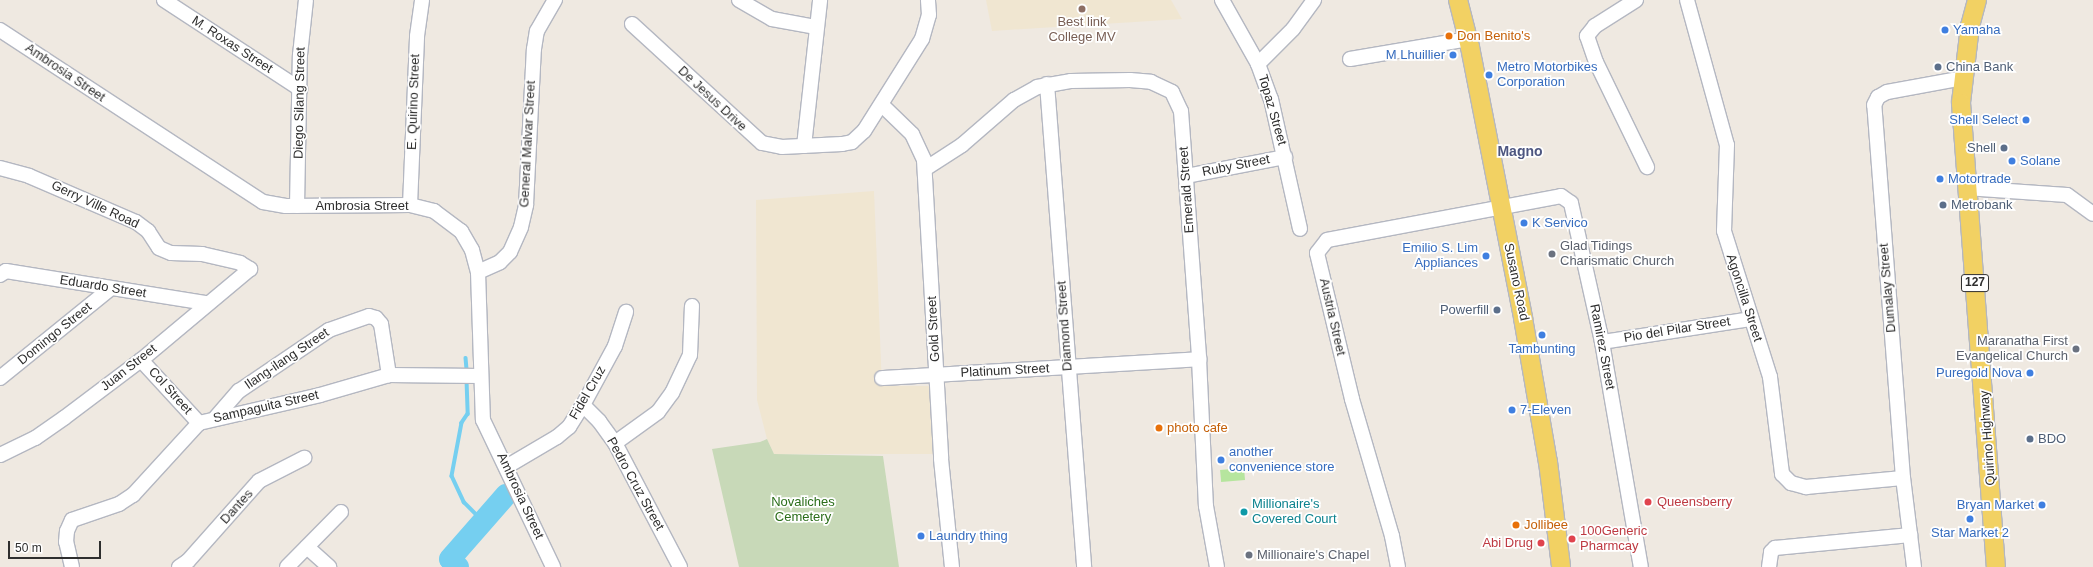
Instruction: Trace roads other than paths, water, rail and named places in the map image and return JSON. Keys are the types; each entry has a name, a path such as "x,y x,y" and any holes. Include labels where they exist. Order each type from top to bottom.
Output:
{"main road":[{"name":"Susano Road","path":"1458,0 1468,39 1500,207 1524,318 1548,462 1562,567"},
{"name":"Quirino Highway","path":"1977,0 1963,78 1961,103 1966,188 1985,397 1996,567"}],"street":[{"name":"M. Roxas Street","path":"164,0 300,89"},
{"name":"Diego Silang Street","path":"298,206 300,89 306,0"},
{"name":"E. Quirino Street","path":"410,205 417,36 422,0"},
{"name":"General Malvar Street","path":"478,272 500,262 510,252 521,227 526,205 534,49 537,31 555,0"},
{"path":"739,0 772,19 816,27"},
{"path":"804,146 820,0"},
{"name":"De Jesus Drive","path":"632,24 754,138 770,146 804,146 852,142 861,134 882,105 926,29 928,0"},
{"name":"Topaz Street","path":"1222,0 1258,64 1271,99 1300,229"},
{"path":"1258,64 1293,30 1314,0"},
{"path":"1636,0 1594,26 1587,36 1596,62 1647,167"},
{"name":"Agoncilla Street","path":"1687,0 1727,145 1724,231 1770,378 1781,469 1786,479 1797,486 1816,487 1903,478"},
{"name":"Ambrosia Street","path":"0,30 263,202 276,206 410,205 434,211 461,231 472,250 478,272 481,303 476,375 483,420 553,567"},
{"path":"1350,59 1468,39"},
{"name":"Dumalay Street","path":"1914,567 1903,478 1874,105 1878,97 1887,92 1963,78"},
{"name":"Emerald Street","path":"925,169 962,145 1014,100 1047,84 1130,80 1151,82 1172,92 1181,111 1199,359 1206,506 1217,567"},
{"name":"Diamond Street","path":"1047,84 1084,567"},
{"name":"Gold Street","path":"882,105 912,134 921,150 925,169 945,515 952,567"},
{"name":"Ruby Street","path":"1186,176 1285,157"},
{"name":"Gerry Ville Road","path":"0,168 29,176 136,222 148,231 159,248 171,253 202,254 240,263 250,269"},
{"path":"1966,188 2067,195 2093,214"},
{"name":"Ramirez Street","path":"1500,207 1561,196 1571,203 1602,342 1641,567"},
{"name":"Austria Street","path":"1398,567 1390,529 1352,399 1317,253 1327,240 1500,207"},
{"name":"Juan Street","path":"0,455 35,438 141,360 206,303 250,269"},
{"name":"Eduardo Street","path":"0,275 6,271 110,289 206,303"},
{"name":"Domingo Street","path":"0,378 110,289"},
{"path":"615,443 658,412 672,393 690,355 692,306"},
{"name":"Fidel Cruz","path":"506,467 557,437 569,427 584,405 615,346 626,312"},
{"name":"Ilang-ilang Street","path":"216,418 239,391 329,330 369,316 376,318 381,324 389,375"},
{"name":"Pio del Pilar Street","path":"1602,342 1751,319"},
{"name":"Platinum Street","path":"882,378 1199,359"},
{"name":"Col Street","path":"141,360 199,423"},
{"name":"Sampaguita Street","path":"72,567 66,542 67,531 72,520 120,504 133,494 199,423 320,395 389,375 476,375"},
{"name":"Pedro Cruz Street","path":"584,405 600,421 615,443 680,567"},
{"name":"Dantes","path":"179,567 188,561 259,481 304,458"},
{"path":"286,567 341,512"},
{"path":"1769,567 1771,552 1776,548 1910,535"},
{"path":"307,547 329,567"}],"waterway":[{"path":"466,358 467,370"},
{"path":"467,380 468,414 462,423 452,476 464,502 484,522"},
{"path":"458,567 450,559 506,495"}],"place":[{"name":"Best link College MV","path":"1082,9"},
{"name":"Yamaha","path":"1945,30"},
{"name":"Don Benito's","path":"1449,36"},
{"name":"M Lhuillier","path":"1453,55"},
{"name":"China Bank","path":"1938,67"},
{"name":"Metro Motorbikes Corporation","path":"1489,75"},
{"name":"Shell Select","path":"2026,120"},
{"name":"Shell","path":"2004,148"},
{"name":"Solane","path":"2012,161"},
{"name":"Motortrade","path":"1940,179"},
{"name":"Metrobank","path":"1943,205"},
{"name":"K Servico","path":"1524,223"},
{"name":"Glad Tidings Charismatic Church","path":"1552,254"},
{"name":"Emilio S. Lim Appliances","path":"1486,256"},
{"name":"Powerfill","path":"1497,310"},
{"name":"Tambunting","path":"1542,335"},
{"name":"Maranatha First Evangelical Church","path":"2076,349"},
{"name":"Puregold Nova","path":"2030,373"},
{"name":"7-Eleven","path":"1512,410"},
{"name":"photo cafe","path":"1159,428"},
{"name":"BDO","path":"2030,439"},
{"name":"another convenience store","path":"1221,460"},
{"name":"Queensberry","path":"1648,502"},
{"name":"Bryan Market","path":"2042,505"},
{"name":"Millionaire's Covered Court","path":"1244,512"},
{"name":"Star Market 2","path":"1970,519"},
{"name":"Jollibee","path":"1516,525"},
{"name":"Laundry thing","path":"921,536"},
{"name":"100Generic Pharmcay","path":"1572,539"},
{"name":"Abi Drug","path":"1541,543"},
{"name":"Millionaire's Chapel","path":"1249,555"}],"district":[{"name":"Magno","path":"1520,151"}],"park label":[{"name":"Novaliches Cemetery","path":"803,510"}]}
